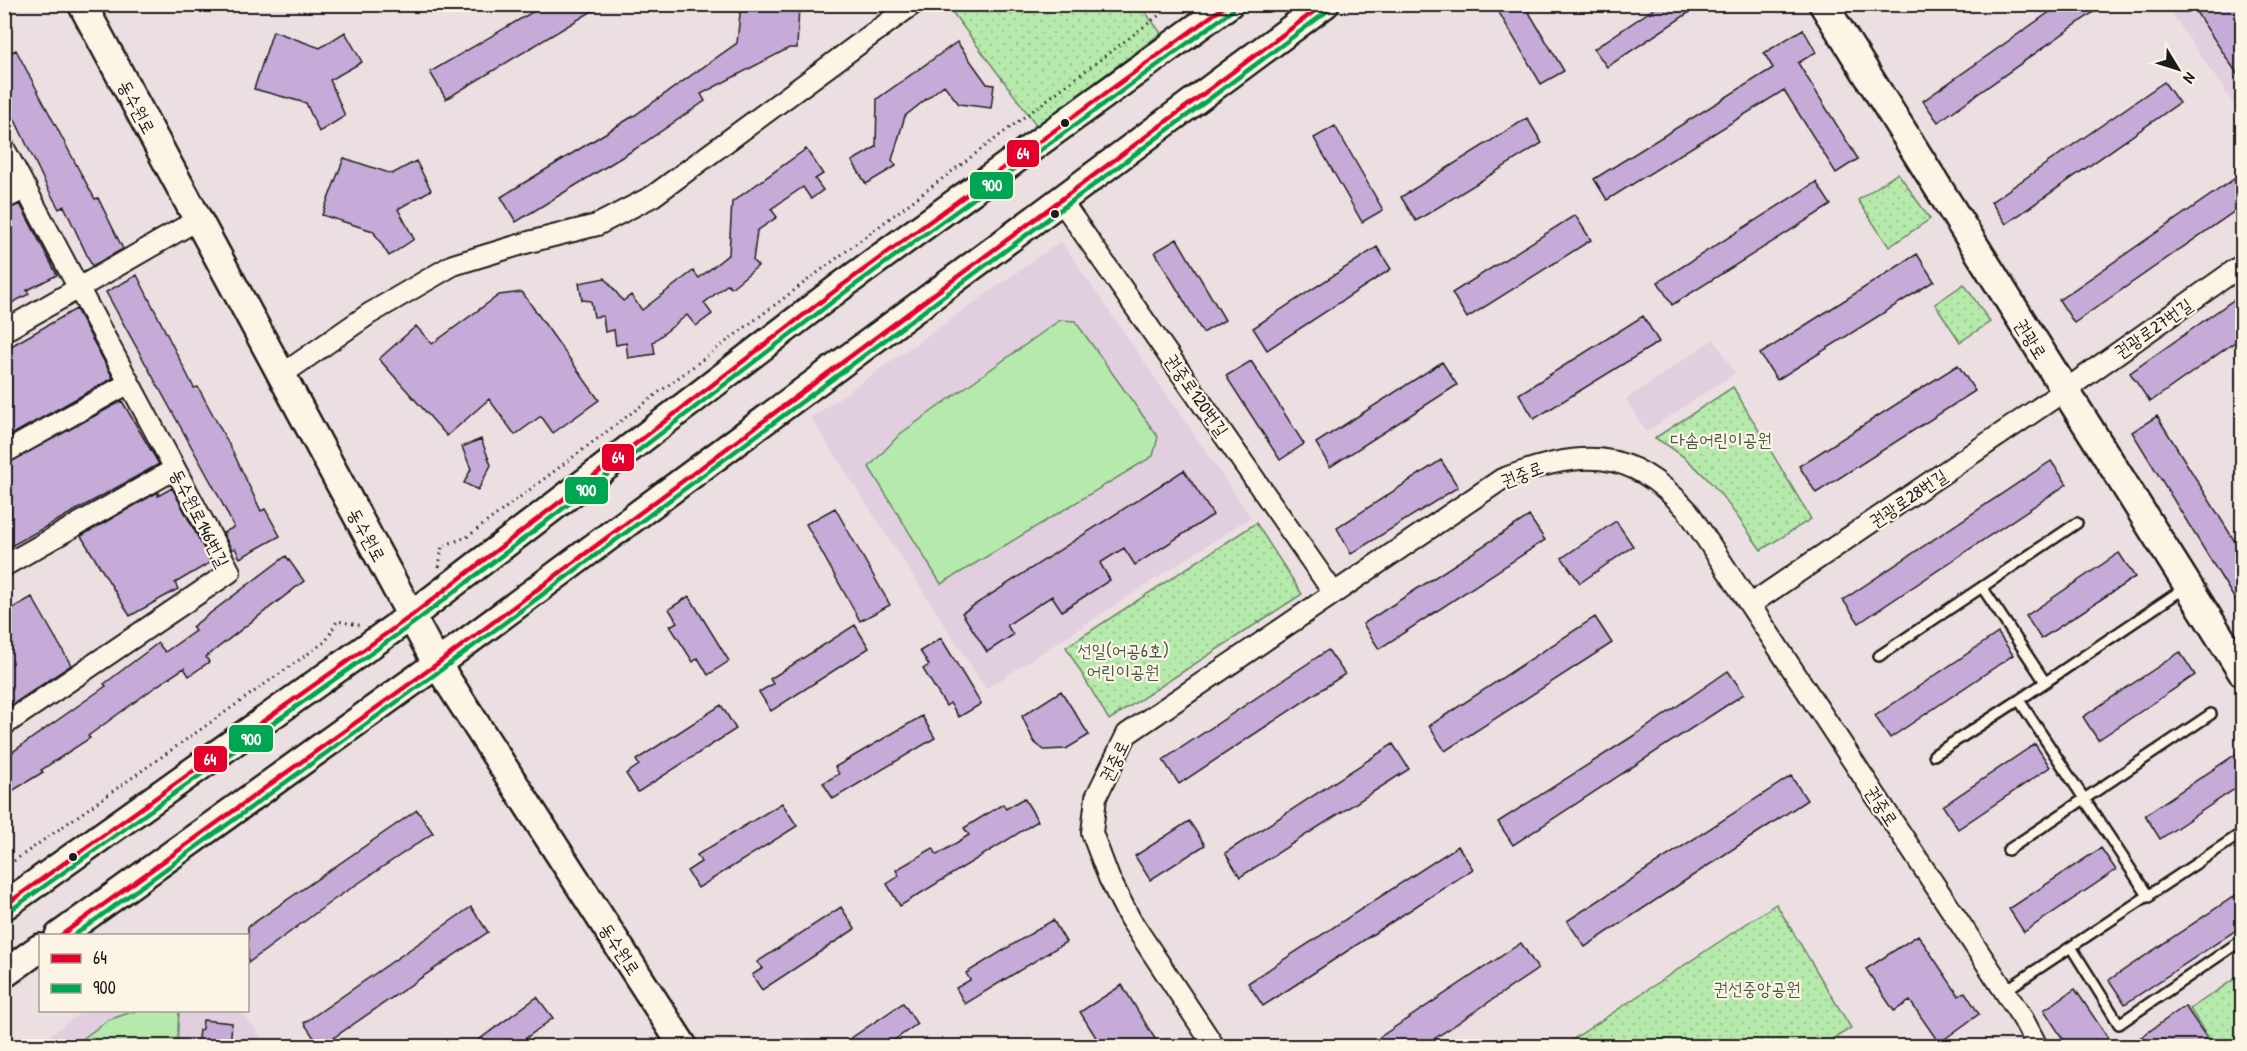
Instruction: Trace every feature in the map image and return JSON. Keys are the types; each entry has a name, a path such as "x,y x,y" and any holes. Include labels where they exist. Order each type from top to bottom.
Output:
{"main road":[{"name":"동수원로","path":"82,4 280,376 437,664 683,1047"},
{"path":"4,906 411,616 840,287 1229,4"},
{"path":"62,934 437,664 1325,4"},
{"name":"권광로","path":"1823,4 2242,672"},
{"path":"4,974 39,949"}],"street":[{"path":"280,376 369,314 453,266 529,242 597,225 653,196 913,4"},
{"name":"동수원로146번길","path":"4,148 230,572 4,725"},
{"path":"4,199 26,188"},
{"name":"권중로120번길","path":"1060,199 1333,591"},
{"path":"4,331 197,220"},
{"name":"권광로27번길","path":"2064,391 2242,265"},
{"path":"4,453 129,383"},
{"name":"권광로28번길","path":"1751,604 2064,391"},
{"name":"권중로","path":"1214,1047 1130,919 1109,878 1092,833 1096,797 1127,734 1333,591 1502,479 1538,466 1587,456 1642,470 1666,487 1688,511 2003,992 2023,1019 2037,1047"},
{"path":"4,566 175,470"}],"lane":[{"path":"1879,656 2077,523"},
{"path":"1934,755 2188,585"},
{"path":"1982,587 2045,682"},
{"path":"2019,700 2149,897"},
{"path":"2008,850 2211,714"},
{"path":"2003,992 2242,833"},
{"path":"2071,947 2119,1024 2242,940"}],"path":[{"path":"438,575 442,546 467,537 1174,4"},
{"path":"4,868 326,641 337,621 363,625"}],"shaded area":[{"path":"2166,5 2242,5 2242,116"},
{"path":"1061,241 1251,517 986,689 811,418"},
{"path":"1714,339 1735,373 1646,432 1626,399"},
{"path":"82,1012 242,1012 268,1046 35,1046"}],"green space":[{"path":"947,5 1140,5 1161,33 1037,126"},
{"path":"1898,173 1930,219 1889,247 1858,200"},
{"path":"1964,284 1990,322 1960,342 1935,304"},
{"path":"1060,320 1075,321 1158,437 1153,456 941,584 869,467 900,434"},
{"name":"다솜어린이공원","path":"1733,387 1811,519 1761,550 1727,502 1702,473 1672,448 1655,438"},
{"name":"선일(어공6호) 어린이공원","path":"1256,523 1302,594 1109,720 1066,647"},
{"name":"권선중앙공원","path":"1776,904 1851,1028 1822,1046 1563,1046"},
{"path":"2242,974 2242,1042 2235,1046 2214,1046 2190,1009"},
{"path":"132,1012 179,1012 177,1046 73,1046 108,1020"}],"building":[{"path":"546,4 604,4 446,99 430,72"},
{"path":"741,4 799,4 797,48 789,48 701,94 705,101 635,149 516,222 501,197 635,115 737,43"},
{"path":"1494,4 1524,4 1564,71 1541,84"},
{"path":"1661,4 1702,4 1607,67 1594,49"},
{"path":"2061,4 2105,4 1938,122 1923,101"},
{"path":"2207,4 2242,4 2242,81 2196,12"},
{"path":"1803,29 1816,52 1798,63 1858,159 1836,173 1784,90 1607,200 1594,179 1773,68 1764,53"},
{"path":"273,31 320,48 345,32 362,62 330,80 345,116 319,132 306,103 254,89"},
{"path":"957,42 987,84 994,85 991,108 959,104 944,85 905,116 892,160 896,166 866,184 852,161 876,147 877,99"},
{"path":"16,50 95,199 98,198 123,249 92,266 64,206 59,209 46,185 4,97 4,56"},
{"path":"2164,82 2179,103 2006,224 1991,202"},
{"path":"1527,118 1542,143 1416,221 1401,197"},
{"path":"1335,126 1383,210 1362,222 1314,138"},
{"path":"806,149 823,174 815,179 823,190 811,199 803,187 771,209 777,217 757,231 753,261 758,266 731,288 728,284 704,303 712,314 696,326 687,315 653,342 655,354 628,358 626,343 616,345 614,330 605,332 603,316 594,317 591,301 582,300 579,283 605,278 623,301 631,295 642,310 693,271 699,278 729,254 732,202"},
{"path":"344,158 392,174 416,161 431,190 398,209 414,239 389,256 373,231 322,215"},
{"path":"2234,179 2242,191 2242,206 2074,323 2059,300"},
{"path":"1816,182 1831,205 1672,305 1658,282"},
{"path":"20,204 57,275 27,290 29,294 4,307 4,211"},
{"path":"1575,215 1591,240 1467,318 1452,293"},
{"path":"1177,239 1225,320 1203,333 1155,252"},
{"path":"1377,247 1391,269 1267,350 1253,328"},
{"path":"1917,254 1934,281 1777,380 1760,354"},
{"path":"137,275 194,388 198,387 233,452 261,511 265,509 280,536 240,558 235,548 232,550 223,533 234,527 217,493 106,292"},
{"path":"522,292 599,400 553,433 541,416 515,435 489,399 447,436 379,359 416,326 432,344 499,295"},
{"path":"2242,294 2242,337 2150,402 2130,373"},
{"path":"76,309 113,378 4,439 4,350"},
{"path":"1643,316 1659,342 1534,419 1519,394"},
{"path":"1251,361 1304,444 1280,460 1226,376"},
{"path":"1442,362 1457,385 1330,467 1316,443"},
{"path":"1958,365 1975,391 1816,493 1799,466"},
{"path":"122,401 159,464 4,550 4,515 11,511 4,500 4,465"},
{"path":"2157,416 2242,553 2242,611 2132,432"},
{"path":"481,439 491,465 478,490 464,483 471,469 462,447"},
{"path":"1441,460 1458,487 1351,554 1337,528"},
{"path":"2051,461 2067,484 1859,623 1843,600"},
{"path":"1184,470 1213,515 1135,565 1124,548 1100,563 1110,580 1062,611 1052,596 1007,625 1013,635 987,652 962,613"},
{"path":"172,488 211,562 175,583 178,589 130,616 81,536 158,492 158,496"},
{"path":"835,508 890,605 860,621 806,524"},
{"path":"1529,516 1545,540 1379,649 1363,624"},
{"path":"1616,521 1633,546 1580,583 1562,558"},
{"path":"2119,553 2135,577 2041,639 2026,616"},
{"path":"286,556 304,581 206,657 209,662 189,676 184,668 88,736 90,738 41,770 43,772 4,796 4,758 106,686 104,684 158,643 165,652 195,631 192,627"},
{"path":"689,596 729,661 708,675 698,658 693,662 670,626 677,622 669,609"},
{"path":"32,597 71,665 4,710 4,613"},
{"path":"1595,617 1612,643 1445,751 1429,726"},
{"path":"855,625 869,648 771,711 759,692 773,684 770,679"},
{"path":"1998,633 2013,655 1890,738 1875,716"},
{"path":"941,638 981,704 959,717 950,703 946,706 923,669 929,665 920,651"},
{"path":"1328,650 1345,674 1179,784 1163,760"},
{"path":"2180,652 2195,675 2098,740 2083,717"},
{"path":"1728,671 1744,694 1513,845 1498,822 1641,731"},
{"path":"1061,691 1089,735 1066,749 1044,750 1034,742 1022,716"},
{"path":"721,705 736,729 638,792 626,774 639,765 636,760"},
{"path":"922,716 935,738 833,799 823,783 839,774 835,767"},
{"path":"1393,744 1409,769 1240,877 1225,853"},
{"path":"2035,744 2050,767 1958,829 1943,806"},
{"path":"2242,750 2242,784 2160,839 2145,815"},
{"path":"1791,776 1807,800 1585,947 1567,921"},
{"path":"1024,798 1038,821 900,906 887,884 899,876 896,870 933,848 937,855 969,835 964,828 1003,804 1006,809"},
{"path":"782,803 797,826 698,888 687,871 701,862 697,855"},
{"path":"417,810 433,833 332,901 249,962 248,927"},
{"path":"1189,821 1205,845 1150,880 1135,856"},
{"path":"1458,846 1473,869 1263,1006 1248,983"},
{"path":"2101,848 2116,870 2024,932 2009,909"},
{"path":"2242,891 2242,926 2125,1004 2109,980"},
{"path":"471,907 488,932 320,1047 304,1023"},
{"path":"841,907 855,929 762,990 752,975 763,968 757,962"},
{"path":"1053,920 1066,942 965,1004 956,988 970,980 966,973"},
{"path":"1918,935 1959,996 1965,992 1979,1014 1939,1043 1910,1001 1894,1011 1866,969"},
{"path":"1521,943 1538,969 1422,1047 1365,1047"},
{"path":"1122,985 1160,1047 1102,1047 1080,1012"},
{"path":"2075,989 2114,1047 2068,1047 2044,1010"},
{"path":"537,997 553,1018 514,1047 469,1047"},
{"path":"903,1003 917,1024 884,1047 838,1047"},
{"path":"2185,1006 2213,1047 2127,1047"},
{"path":"203,1020 232,1023 230,1047 197,1047"}],"transit line":[{"name":"64","path":"4,906 411,616 840,287 1228,4"},
{"name":"64","path":"63,934 437,664 1324,4"},
{"name":"900","path":"8,912 415,622 844,293 1233,10"},
{"name":"900","path":"76,934 441,670 1329,10"}]}
